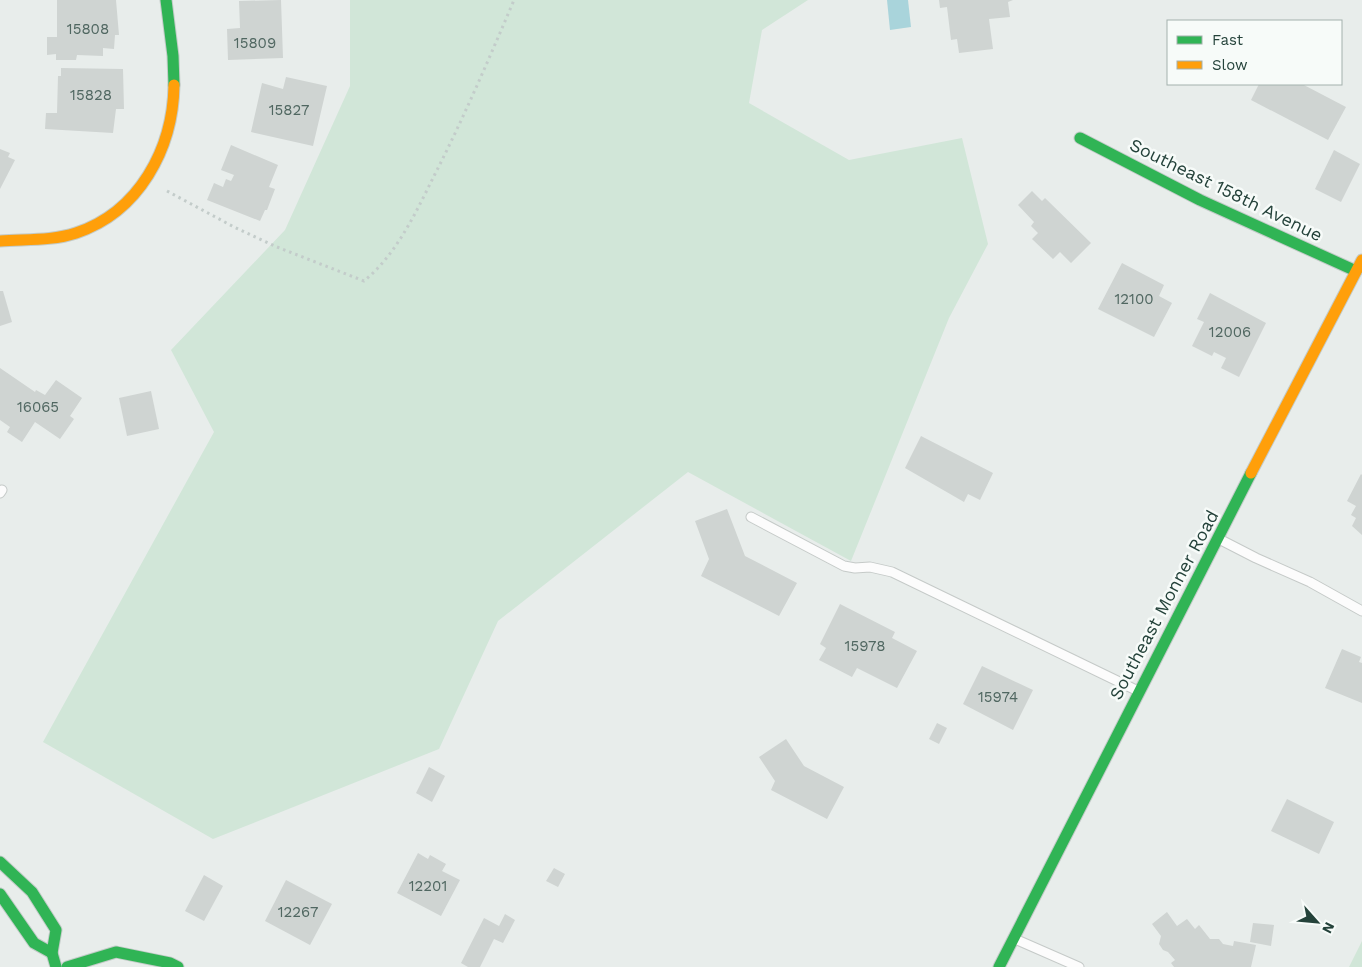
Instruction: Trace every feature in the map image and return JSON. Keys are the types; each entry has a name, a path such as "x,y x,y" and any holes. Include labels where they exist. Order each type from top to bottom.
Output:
{"street":[{"path":"0,241 75,234 104,222 137,193 149,174 167,135 173,111 172,52 166,0"},
{"name":"Southeast 158th Avenue","path":"1080,138 1200,200 1356,271"},
{"name":"Southeast Monner Road","path":"1000,967 1138,691 1362,260"},
{"path":"0,862 32,892 56,930 52,953 56,967"},
{"path":"0,894 34,943 52,953"},
{"path":"67,967 94,957 116,952 170,963 178,967"}],"lane":[{"path":"751,517 844,566 855,568 870,567 892,572 1138,691"},
{"path":"1219,538 1256,558 1310,582 1362,611"},
{"path":"1014,939 1079,967"}],"path":[{"path":"149,174 166,183 163,188 234,227 277,247 364,281 379,268 413,217 471,103 514,0"}],"green space":[{"path":"350,0 808,0 762,30 749,103 849,160 962,138 988,244 949,318 851,561 688,472 498,621 439,749 213,839 43,742 214,432 171,350 285,230 350,86"},
{"path":"1362,941 1362,967 1349,967"}],"water":[{"path":"887,0 908,0 911,27 890,30"}],"building":[{"path":"57,0 116,0 119,35 115,35 114,49 103,48 103,56 77,55 76,60 56,60 56,54 47,55 47,37 57,37"},
{"path":"281,0 283,58 228,60 227,29 240,28 239,1"},
{"path":"939,0 1013,0 1008,2 1010,17 989,19 993,49 959,53 957,39 951,40 947,7 940,8"},
{"path":"61,68 123,69 124,109 116,109 113,133 45,129 46,113 57,113 58,76 61,76"},
{"path":"286,77 327,86 313,146 251,132 262,83 283,89"},
{"path":"1258,85 1304,85 1346,107 1328,140 1251,100"},
{"path":"231,145 278,165 269,187 275,189 267,210 265,210 260,221 207,200 214,183 223,187 226,179 231,181 234,175 221,170"},
{"path":"0,149 10,153 8,157 15,160 0,189"},
{"path":"1334,150 1360,164 1341,202 1315,189"},
{"path":"1032,191 1042,201 1045,198 1091,243 1071,263 1060,252 1053,259 1032,239 1038,233 1031,226 1034,222 1018,205"},
{"path":"1122,263 1164,285 1159,296 1172,303 1154,337 1098,309"},
{"path":"0,291 3,291 12,322 0,326"},
{"path":"1210,293 1266,323 1239,377 1221,368 1226,358 1214,352 1212,356 1192,346 1204,322 1197,319"},
{"path":"0,368 35,392 36,390 45,395 56,380 82,398 70,416 74,419 60,439 35,422 22,442 7,432 10,427 0,420"},
{"path":"151,391 159,429 127,436 119,398"},
{"path":"921,436 993,473 980,500 968,494 964,502 905,468"},
{"path":"1361,474 1362,535 1352,526 1356,518 1351,515 1356,506 1347,501"},
{"path":"727,509 745,556 797,583 779,616 701,576 709,559 695,521"},
{"path":"840,604 895,632 892,638 917,651 897,688 857,668 852,677 819,660 826,648 820,644"},
{"path":"1342,649 1361,657 1359,662 1362,663 1362,703 1325,688"},
{"path":"982,666 1033,690 1013,730 963,704"},
{"path":"937,723 947,728 939,744 929,739"},
{"path":"786,739 804,766 844,787 827,819 771,790 775,781 759,757"},
{"path":"429,767 445,776 432,802 416,793"},
{"path":"1287,799 1334,822 1319,854 1271,831"},
{"path":"418,853 428,859 430,855 446,864 442,871 460,880 441,916 397,893"},
{"path":"554,868 565,874 558,887 546,881"},
{"path":"204,875 223,886 204,921 185,911"},
{"path":"286,880 332,904 310,945 265,921"},
{"path":"1167,912 1177,926 1187,919 1195,929 1199,925 1210,939 1219,939 1223,944 1233,946 1234,941 1256,945 1251,967 1174,967 1171,963 1175,960 1159,944 1161,936 1152,924"},
{"path":"505,914 515,920 503,943 494,939 480,967 468,967 461,963 484,918 499,926"},
{"path":"1253,923 1274,925 1271,946 1250,942"}],"traffic: fast":[{"path":"166,0 173,56 174,85"},
{"path":"1080,138 1200,200 1356,271"},
{"path":"999,967 1251,473"},
{"path":"0,862 32,892 56,930 52,953 56,967"},
{"path":"0,894 34,943 52,953"},
{"path":"67,967 116,952 170,963 178,967"}],"traffic: slow":[{"path":"0,241 48,239 67,236 98,223 118,210 134,194 148,175 159,154 167,132 172,109 174,85"},
{"path":"1251,473 1362,260"}]}
